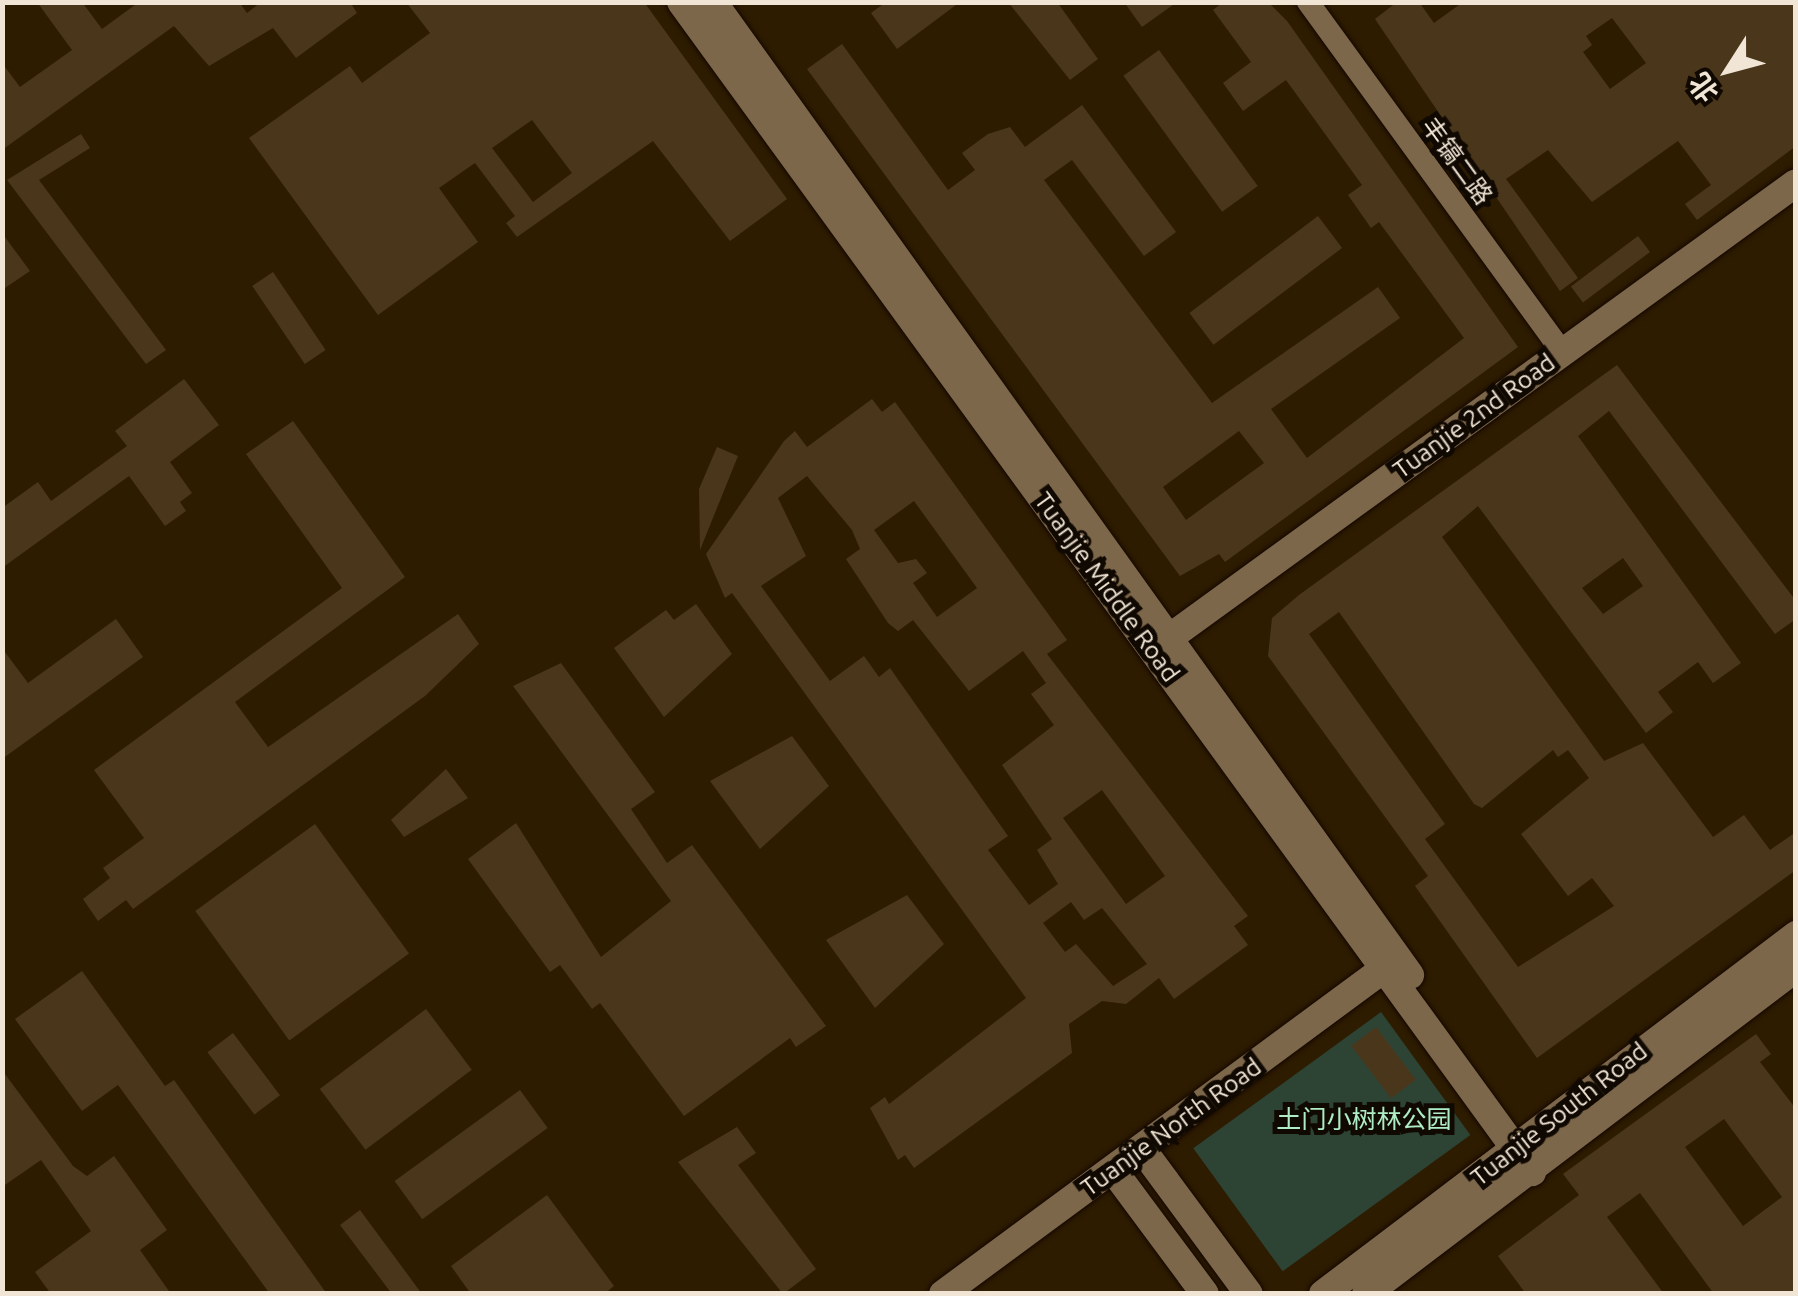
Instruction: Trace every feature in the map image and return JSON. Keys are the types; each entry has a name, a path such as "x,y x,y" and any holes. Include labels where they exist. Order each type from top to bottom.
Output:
{"street":[{"name":"Tuanjie Middle Road","path":"681,2 1162,642"},
{"name":"Tuanjie Middle Road","path":"713,2 1162,642 1531,1156"},
{"name":"丰镐二路","path":"1308,2 1562,351"},
{"name":"Tuanjie 2nd Road","path":"1162,642 1796,182"},
{"name":"Tuanjie South Road","path":"1366,1294 1796,934"},
{"name":"Tuanjie North Road","path":"943,1294 1391,963"},
{"name":"Tuanjie South Road","path":"1322,1294 1558,1142 1796,968"},
{"path":"1142,1149 1249,1294"},
{"path":"1113,1170 1205,1294"}],"green space":[{"name":"土门小树林公园","path":"1381,1012 1470,1135 1283,1271 1193,1148"}],"building":[{"path":"37,2 82,2 102,29 139,2 239,2 247,13 261,2 350,2 357,13 296,58 273,28 209,66 174,26 2,150 2,63 20,87 72,50"},
{"path":"406,2 644,2 787,199 730,241 653,141 517,237 506,223 515,216 475,163 439,188 478,242 378,315 249,138 350,66 362,83 430,33","holes":["532,120 572,173 533,202 492,148"]},
{"path":"886,2 960,2 897,49 871,13"},
{"path":"1008,2 1057,2 1098,59 1070,80"},
{"path":"1124,2 1177,2 1142,27"},
{"path":"1223,2 1268,2 1287,21 1518,347 1225,562 1219,554 1180,576 807,69 842,44 948,190 975,170 962,153 988,134 1010,127 1025,147 1082,105 1176,232 1144,256 1072,160 1044,180 1212,403 1378,287 1400,318 1271,409 1307,458 1464,338 1379,222 1371,228 1348,195 1362,185 1286,80 1243,111 1223,83 1251,62 1213,10","holes":["1239,431 1264,463 1186,520 1163,487"]},
{"path":"1397,2 1419,2 1434,23 1463,2 1796,2 1796,146 1697,220 1685,204 1711,185 1678,141 1592,202 1548,150 1506,179 1578,278 1560,291 1375,19","holes":["1612,18 1646,63 1610,89 1583,52 1592,45 1586,36"]},
{"path":"1159,50 1258,186 1222,212 1123,76"},
{"path":"81,134 90,148 39,180 166,350 146,364 7,180"},
{"path":"1318,216 1342,248 1213,345 1189,313"},
{"path":"2,233 30,271 2,290"},
{"path":"1638,236 1650,252 1583,303 1571,287"},
{"path":"273,272 326,350 305,364 252,286"},
{"path":"1617,365 1796,601 1796,619 1775,634 1609,411 1578,436 1741,663 1713,683 1698,662 1658,692 1673,712 1646,733 1478,506 1442,537 1604,761 1643,743 1713,837 1744,815 1770,850 1796,832 1796,870 1537,1058 1415,886 1428,876 1268,656 1272,618","holes":["1623,558 1643,586 1603,614 1582,588","1339,612 1474,804 1482,808 1553,750 1558,757 1568,750 1589,778 1521,834 1568,896 1592,878 1614,906 1518,967 1425,839 1445,824 1309,634"]},
{"path":"184,379 219,425 170,462 192,493 180,502 186,511 165,526 129,476 2,568 2,508 38,482 51,501 127,446 115,431"},
{"path":"872,399 882,412 895,402 1067,640 1047,654 1248,916 1234,926 1248,945 1174,999 1159,978 1126,1004 1102,1001 1069,1024 1072,1053 914,1168 905,1155 898,1160 870,1108 885,1097 889,1104 1026,998 732,593 725,598 706,554 784,441 795,431 807,447","holes":["807,476 852,530 860,549 846,559 888,623 898,631 913,620 969,691 1023,651 1046,683 1031,694 1054,725 1002,765 1052,839 1037,850 1058,884 1029,905 988,850 1008,836 890,668 879,677 864,656 830,681 761,586 806,556 778,498","914,501 977,588 937,617 913,583 927,573 916,559 898,563 874,530","1102,790 1165,876 1126,904 1063,818","1071,902 1084,920 1102,908 1147,964 1113,986 1076,944 1065,952 1043,923"]},
{"path":"293,421 405,577 235,702 268,747 458,614 479,644 425,696 133,909 126,900 98,921 83,899 110,878 103,868 144,838 94,770 342,588 246,454"},
{"path":"717,447 738,456 700,550 699,489"},
{"path":"696,604 732,654 664,717 614,648 666,610 674,620"},
{"path":"116,619 143,657 2,759 2,648 28,683"},
{"path":"561,663 655,792 631,809 667,863 692,845 826,1026 796,1047 790,1038 684,1116 600,1003 592,1009 560,965 550,972 468,859 516,823 601,957 671,901 513,686"},
{"path":"792,736 829,786 760,849 710,781"},
{"path":"446,769 468,798 404,837 391,820"},
{"path":"315,824 409,953 289,1040 195,911"},
{"path":"907,895 944,944 875,1008 826,940"},
{"path":"82,971 165,1086 174,1080 327,1294 270,1294 118,1085 82,1111 15,1019"},
{"path":"426,1009 472,1070 366,1150 320,1089"},
{"path":"1376,1027 1416,1080 1391,1098 1351,1046"},
{"path":"233,1033 280,1095 254,1115 207,1052"},
{"path":"1756,1034 1771,1054 1760,1062 1796,1109 1796,1294 1714,1294 1640,1193 1607,1217 1664,1294 1526,1294 1498,1256 1579,1195 1563,1174","holes":["1724,1119 1782,1197 1743,1226 1685,1147"]},
{"path":"2,1070 73,1166 87,1176 114,1156 167,1230 140,1250 171,1294 51,1294 35,1272 91,1231 41,1160 2,1187"},
{"path":"520,1090 548,1128 422,1219 395,1181"},
{"path":"737,1127 756,1153 738,1165 816,1269 783,1294 678,1162"},
{"path":"547,1195 614,1286 604,1294 471,1294 451,1266"},
{"path":"360,1210 422,1294 392,1294 340,1225"}]}
